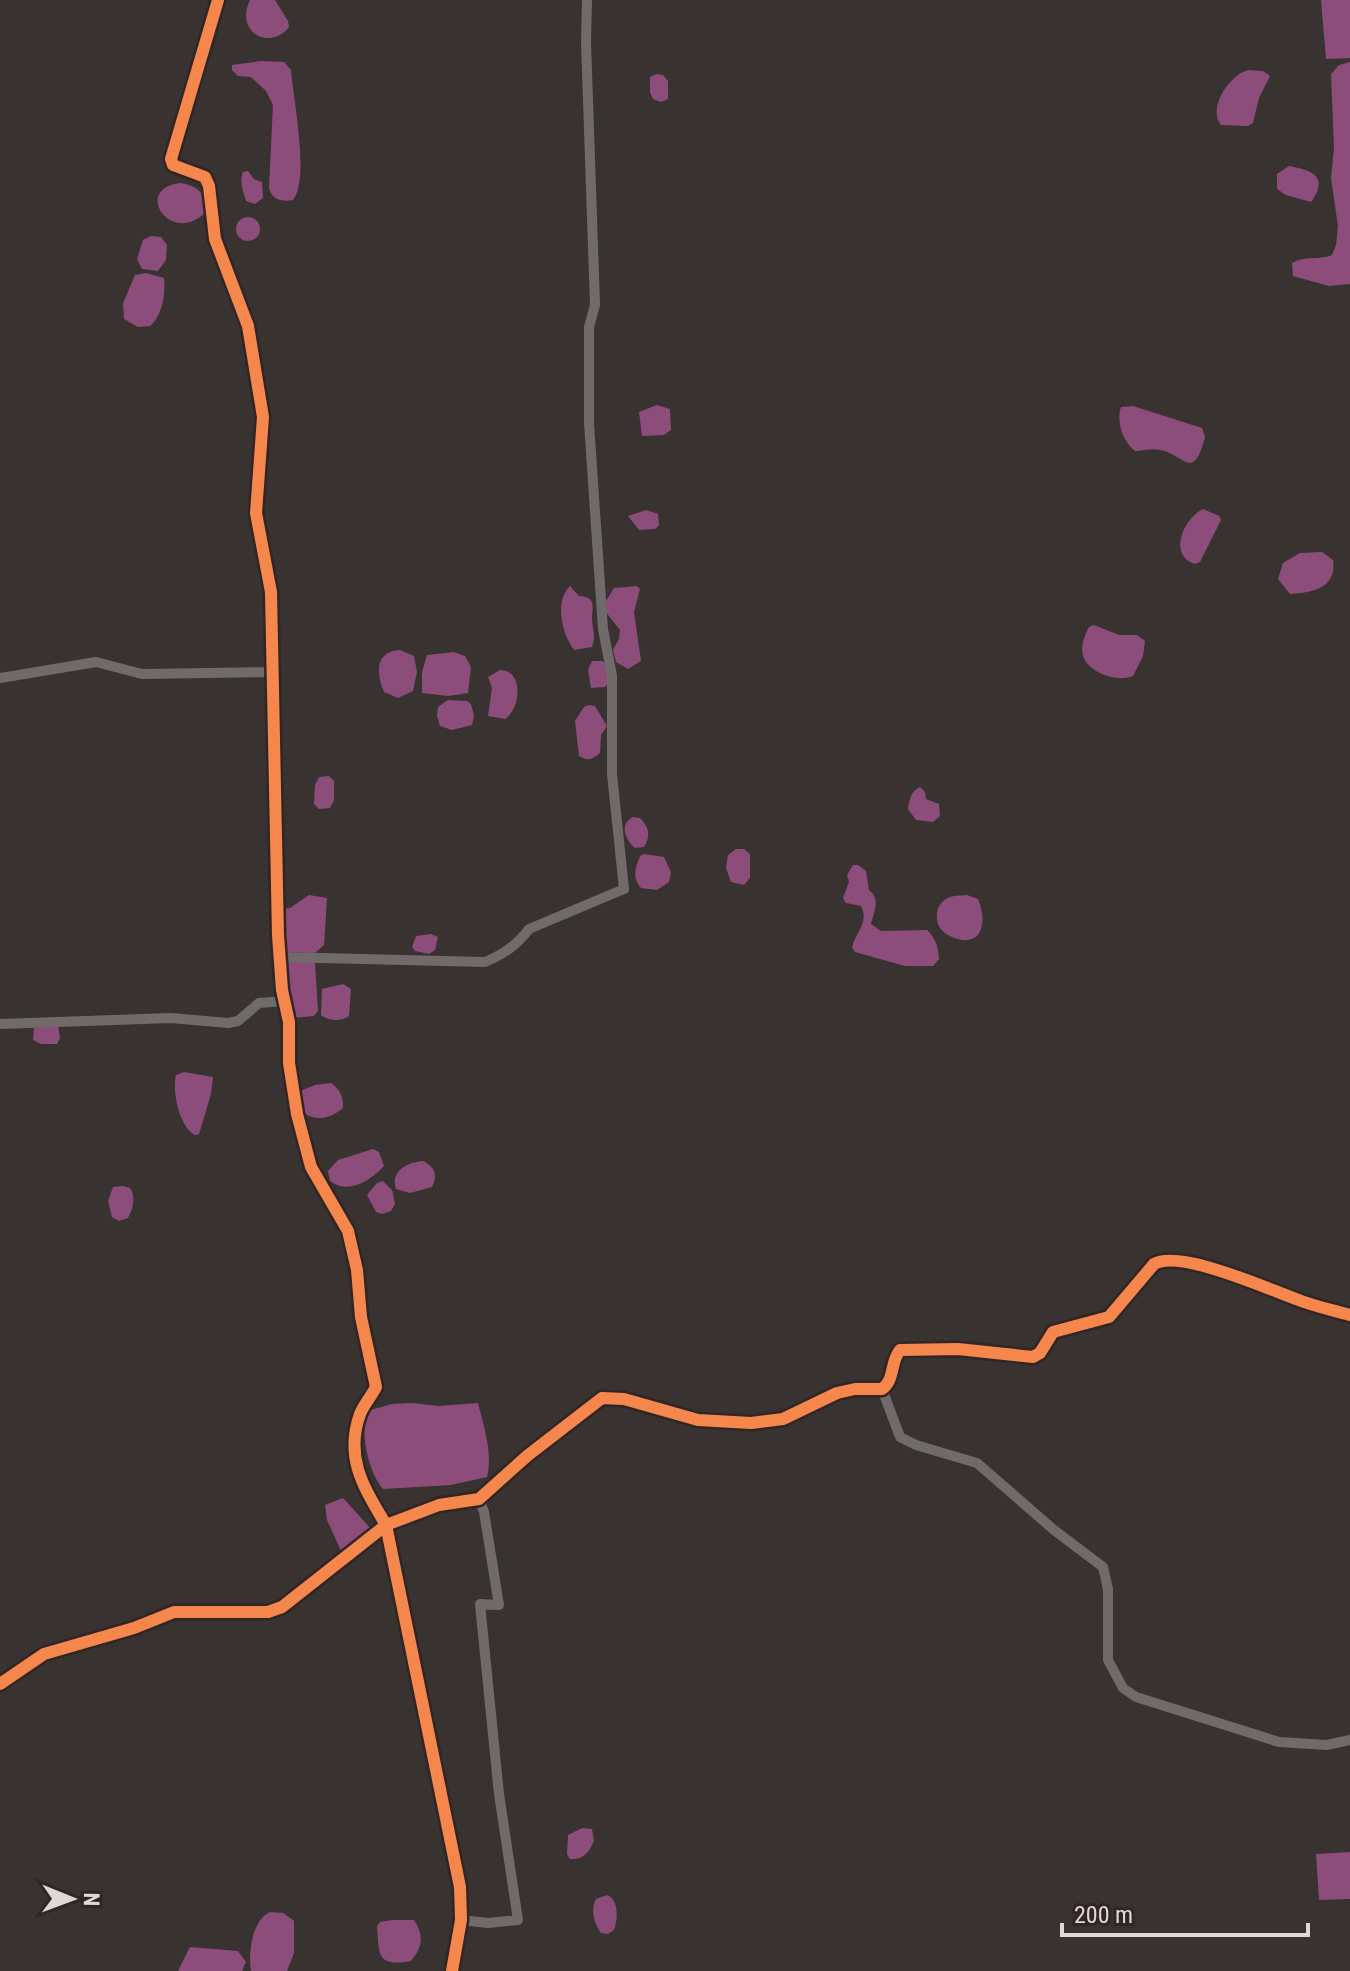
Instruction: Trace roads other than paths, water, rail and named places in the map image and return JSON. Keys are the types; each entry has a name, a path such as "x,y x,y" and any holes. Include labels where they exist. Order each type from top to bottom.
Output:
{"street":[{"path":"218,0 171,159 173,165 205,177 209,186 218,252 234,284 251,340 263,417 256,513 271,592 280,957 289,1063 297,1114 311,1167 348,1231 357,1270 361,1317 376,1387 360,1413 355,1433 359,1478 386,1525 460,1887 461,1920 452,1971"},
{"path":"280,957 485,962 505,953 529,929 624,889 612,774 612,676 603,629 589,423 589,327 595,305 587,0"},
{"path":"0,678 96,662 142,674 273,672"},
{"path":"0,1024 171,1018 228,1023 238,1021 259,1003 286,1001"},
{"path":"0,1684 44,1654 134,1628 174,1612 268,1612 282,1607 386,1525 439,1505 479,1499 527,1456 602,1398 624,1399 698,1420 751,1423 783,1419 837,1393 882,1389 890,1382 900,1350 958,1349 1033,1357 1040,1353 1053,1332 1109,1317 1154,1264 1160,1261 1243,1277 1299,1300 1350,1315"},
{"path":"882,1389 900,1437 916,1445 977,1463 1054,1530 1103,1567 1108,1589 1108,1660 1123,1688 1136,1697 1279,1742 1327,1745 1350,1740"},
{"path":"461,1920 503,1923 518,1920 499,1794 480,1604 499,1605 484,1512 479,1499"}]}
